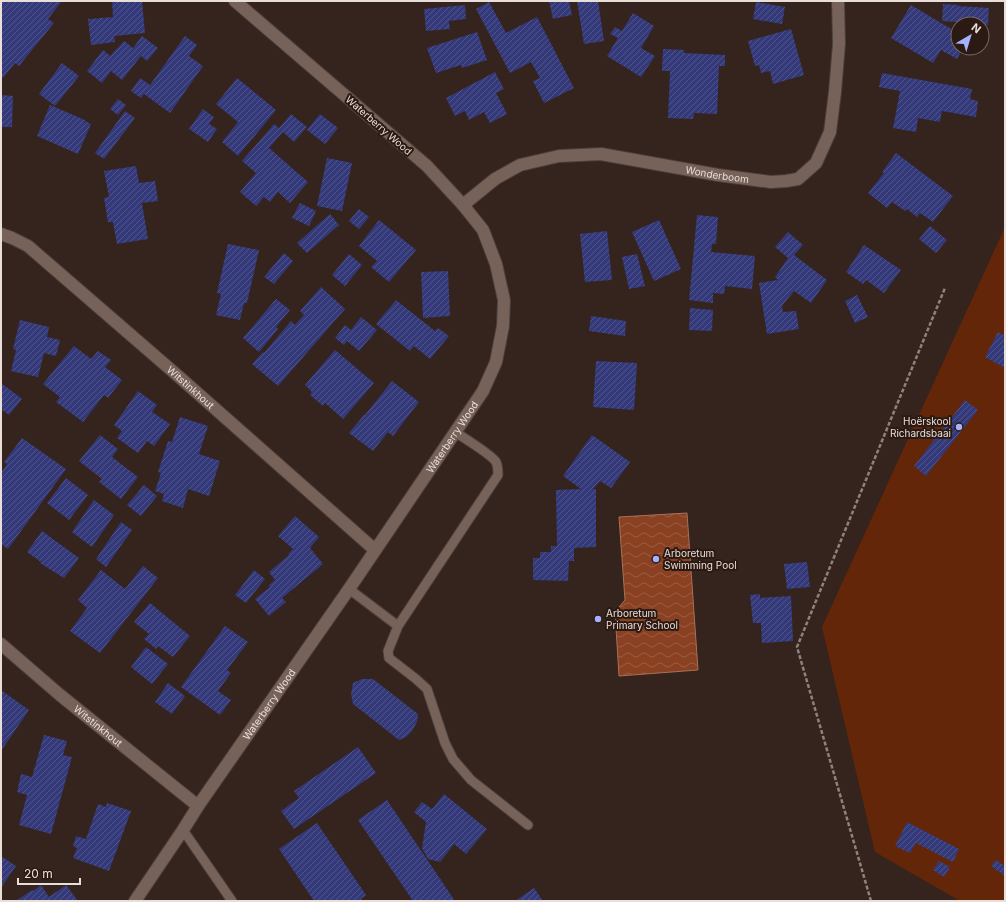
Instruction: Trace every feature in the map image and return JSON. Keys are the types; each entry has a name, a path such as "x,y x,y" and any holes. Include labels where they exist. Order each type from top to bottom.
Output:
{"street":[{"name":"Waterberry Wood","path":"135,901 198,806 349,589 483,391 496,362 503,326 504,300 496,264 483,230 463,205 427,166 235,1"},
{"name":"Wonderboom","path":"463,205 494,179 520,165 558,156 601,154 718,175 771,182 798,179 816,163 830,132 838,52 838,1"},
{"name":"Witstinkhout","path":"1,234 28,246 375,550"},
{"name":"Witstinkhout","path":"1,644 60,695 198,806"}],"lane":[{"path":"455,432 492,457 497,463 498,475 398,626 388,651 389,658 427,689 445,743 453,759 471,780 528,825"},
{"path":"349,589 398,626"},
{"path":"183,830 232,901"}],"path":[{"path":"871,901 797,647 945,288"}],"shaded area":[{"name":"Hoërskool Richardsbaai","path":"1005,227 1005,901 960,901 875,852 822,627"}],"water":[{"name":"Arboretum Swimming Pool","path":"687,513 698,670 619,676 615,612 625,600 619,517"}],"building":[{"path":"1,1 62,1 48,19 54,23 19,66 15,63 3,78 1,76"},
{"path":"112,1 142,1 145,33 114,36 115,42 91,45 88,19 113,17"},
{"path":"549,1 569,1 572,15 553,19"},
{"path":"577,1 598,1 604,41 584,44"},
{"path":"489,2 506,33 537,17 574,88 544,103 533,81 540,78 531,62 510,73 476,9"},
{"path":"756,2 785,7 782,24 753,19"},
{"path":"943,4 989,8 989,16 950,16 950,22 942,21"},
{"path":"465,5 466,19 449,21 450,29 426,31 424,9"},
{"path":"911,5 950,28 950,55 941,50 933,63 891,38"},
{"path":"633,13 654,26 641,48 655,56 641,77 607,56 618,38 610,34 615,27 622,31"},
{"path":"791,29 804,75 773,84 770,71 761,73 759,65 755,66 748,41"},
{"path":"477,32 487,60 462,68 461,65 436,73 427,48"},
{"path":"142,36 158,48 147,61 141,56 122,80 111,71 102,83 87,71 103,50 110,56 124,41 133,48"},
{"path":"185,36 197,45 189,56 203,66 170,113 144,94 141,98 131,91 140,78 150,85"},
{"path":"663,49 684,50 684,53 725,55 725,66 719,66 717,114 694,113 693,119 668,118 670,71 662,71"},
{"path":"952,56 959,56 957,59"},
{"path":"62,63 79,76 55,106 39,94"},
{"path":"495,72 504,89 496,93 507,114 490,123 484,112 469,120 465,111 455,116 446,98"},
{"path":"882,73 972,89 970,99 978,101 976,117 942,111 940,122 918,118 916,132 893,128 900,91 879,87"},
{"path":"237,78 276,110 238,156 222,142 238,122 216,104"},
{"path":"1,95 13,96 12,127 1,127"},
{"path":"118,99 126,105 118,115 110,109"},
{"path":"50,105 91,124 78,154 37,136"},
{"path":"203,109 214,117 209,124 217,129 208,142 189,129"},
{"path":"125,111 135,118 104,159 95,153"},
{"path":"291,114 307,127 294,142 283,132 269,148 308,182 290,203 278,192 270,202 264,197 256,206 240,192 256,173 242,161 274,124 279,128"},
{"path":"320,114 338,128 325,144 307,130"},
{"path":"896,153 953,196 933,222 920,213 917,217 907,209 905,211 892,202 887,208 868,193 884,173 882,172"},
{"path":"327,158 352,163 342,211 317,206"},
{"path":"136,166 139,183 155,181 158,201 142,203 148,239 117,244 113,222 108,222 104,198 109,197 104,171"},
{"path":"300,203 316,211 309,226 292,218"},
{"path":"359,209 369,217 359,229 349,221"},
{"path":"330,214 339,225 307,253 297,243"},
{"path":"697,215 718,217 716,244 712,244 711,252 755,256 752,289 725,286 724,294 713,293 713,303 689,300"},
{"path":"379,220 416,250 389,282 371,267 377,261 359,246"},
{"path":"659,220 681,269 654,281 632,232"},
{"path":"930,226 947,240 936,253 919,239"},
{"path":"607,231 612,280 585,282 580,234"},
{"path":"788,232 803,245 794,255 827,280 811,303 794,291 782,306 783,312 796,311 799,329 767,334 759,283 778,280 775,277 788,258 775,247"},
{"path":"228,244 259,250 247,303 244,303 240,320 216,315 221,294 217,293"},
{"path":"864,245 901,270 884,293 866,280 863,284 846,272"},
{"path":"284,253 293,261 274,284 264,277"},
{"path":"349,254 362,265 345,286 332,275"},
{"path":"637,254 645,286 629,289 622,257"},
{"path":"448,271 450,316 423,318 421,272"},
{"path":"321,287 345,309 278,386 252,364 263,352 264,353 291,321 295,325 304,315 300,311"},
{"path":"857,295 868,317 855,323 845,301"},
{"path":"276,299 290,310 276,327 278,329 259,352 243,338"},
{"path":"396,300 435,331 438,328 449,336 430,359 414,346 410,351 376,324"},
{"path":"690,308 713,310 712,331 689,330"},
{"path":"591,316 626,321 625,336 589,331"},
{"path":"361,317 377,330 359,351 347,341 344,345 335,338 345,325 351,330"},
{"path":"20,320 49,327 47,337 60,340 56,356 44,353 38,377 11,371 16,350 13,349"},
{"path":"998,332 1005,336 1005,368 985,357"},
{"path":"74,346 91,359 98,351 111,360 105,367 122,380 108,398 104,395 83,422 56,402 60,397 43,384"},
{"path":"335,350 374,383 343,419 325,403 323,406 310,395 312,392 305,385"},
{"path":"596,361 637,363 634,410 593,407"},
{"path":"392,381 419,402 393,436 388,432 373,451 349,433"},
{"path":"1,383 22,399 9,415 1,409"},
{"path":"138,391 157,405 152,412 170,424 154,446 147,441 138,453 117,438 122,431 114,425"},
{"path":"965,400 978,410 926,476 914,466"},
{"path":"180,417 208,426 199,454 220,461 209,496 188,489 183,508 162,501 164,494 155,491 161,473 158,472 168,441 172,442"},
{"path":"100,435 118,449 112,457 138,477 121,499 99,482 102,479 79,461"},
{"path":"592,435 630,462 611,488 600,481 593,489 596,489 596,547 574,548 574,561 569,561 568,581 533,580 533,558 540,558 540,552 551,552 551,546 557,546 556,490 581,489 563,476"},
{"path":"22,438 66,469 8,549 1,544 1,473 7,464 4,462"},
{"path":"66,478 88,495 69,520 47,503"},
{"path":"144,485 157,496 141,516 127,505"},
{"path":"94,500 114,515 92,547 72,532"},
{"path":"295,516 319,537 310,548 323,564 282,598 286,602 269,616 255,599 270,587 269,585 275,580 269,572 289,555 288,554 293,549 278,536"},
{"path":"121,522 132,530 106,567 96,559"},
{"path":"42,531 79,558 64,578 40,563 41,562 27,552"},
{"path":"807,562 810,587 787,589 784,564"},
{"path":"143,566 158,578 100,653 70,631 87,608 78,600 101,570 125,589"},
{"path":"254,570 265,579 246,603 235,595"},
{"path":"760,594 760,598 791,596 793,641 762,643 761,623 753,623 750,595"},
{"path":"150,603 190,636 173,657 158,646 156,649 144,639 149,634 134,622"},
{"path":"225,626 248,642 227,670 231,673 218,691 231,700 220,715 181,687"},
{"path":"146,647 168,664 152,684 131,667"},
{"path":"362,679 373,679 418,714 417,722 412,731 406,737 399,740 353,704 351,694 353,683"},
{"path":"168,683 185,696 172,714 155,702"},
{"path":"1,690 29,710 1,751"},
{"path":"44,735 67,741 63,755 72,757 51,834 19,825 27,795 17,792 21,774 32,777"},
{"path":"358,747 376,773 294,829 281,811 299,798 294,791"},
{"path":"444,794 487,829 466,854 454,844 440,862 428,859 422,848 426,822 414,812 422,802 432,809"},
{"path":"387,800 455,901 413,901 358,820"},
{"path":"107,803 131,811 109,871 73,858 77,848 73,846 76,836 86,839 98,804 106,807"},
{"path":"907,822 959,849 953,862 916,843 910,853 895,846"},
{"path":"317,823 366,895 361,899 362,901 314,901 279,849"},
{"path":"1,856 16,866 1,888"},
{"path":"996,860 1005,866 1005,876 991,866"},
{"path":"939,861 950,867 944,877 933,870"},
{"path":"41,885 49,897 66,885 78,901 16,901"},
{"path":"534,888 543,901 515,901"}],"place":[{"name":"Hoërskool Richardsbaai","path":"959,427"},
{"name":"Arboretum Swimming Pool","path":"656,559"},
{"name":"Arboretum Primary School","path":"598,619"}]}
